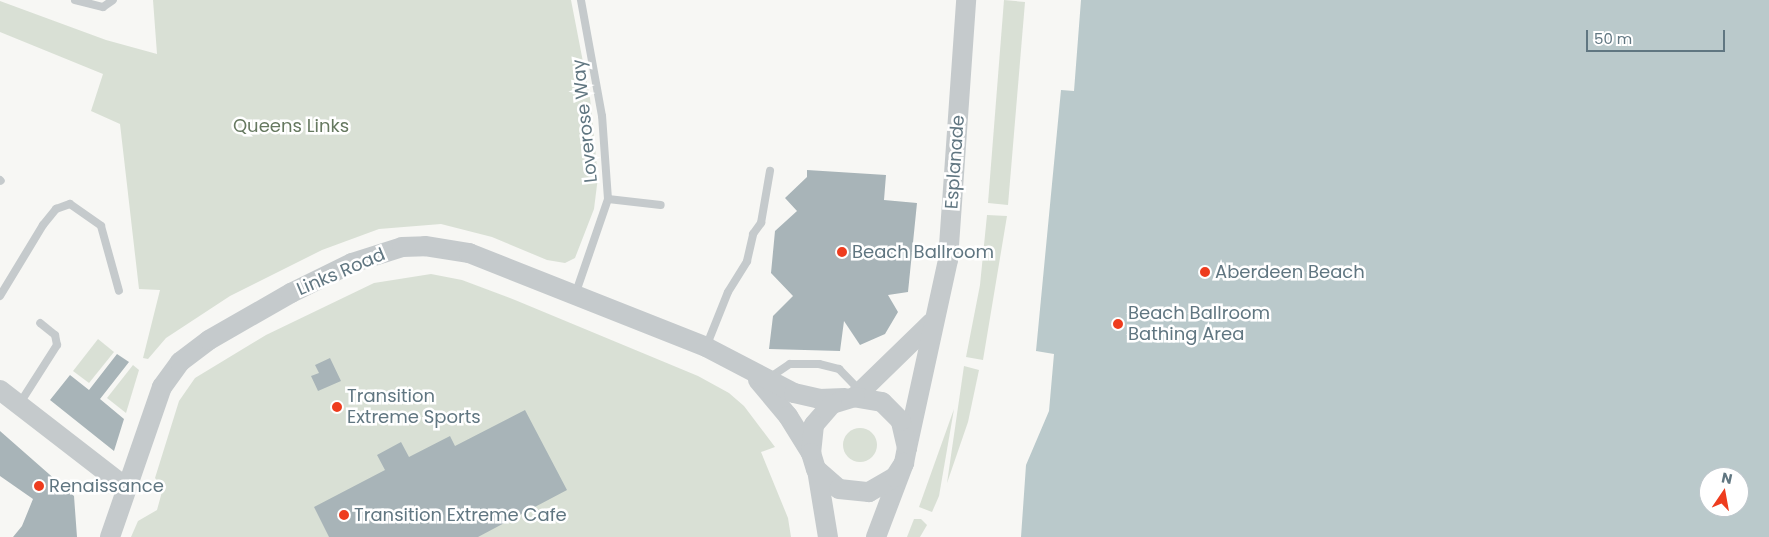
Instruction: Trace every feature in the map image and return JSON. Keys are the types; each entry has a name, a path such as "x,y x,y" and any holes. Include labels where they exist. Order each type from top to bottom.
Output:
{"street":[{"name":"Esplanade","path":"876,537 905,456 932,322 948,260 966,0"},
{"name":"Links Road","path":"110,537 162,387 180,362 235,324 352,263 402,248 448,248 575,295 706,347 747,370 805,398 858,396"},
{"path":"828,537 814,461 814,425 822,413 858,396 932,322"},
{"name":"Links Road","path":"747,370 788,416 814,461"},
{"path":"0,390 127,488"},
{"path":"814,461 839,489 869,492 890,482 905,456 897,416 882,402 858,396"}],"lane":[{"path":"75,0 103,7 113,0"},
{"name":"Loverose Way","path":"575,295 608,199 602,116 581,0"},
{"path":"706,347 720,307 745,266 753,234 761,223 770,171"},
{"path":"608,199 661,205"},
{"path":"0,296 43,225 56,209 70,204 101,226 119,291"},
{"path":"19,404 57,345 55,336 40,323"},
{"path":"767,380 790,364 819,364 839,370 858,396"}],"green space":[{"name":"Queens Links","path":"153,0 571,0 590,98 598,177 594,209 575,258 565,263 547,260 492,237 441,224 379,229 322,250 230,296 166,338 148,359 143,358 160,290 139,289 120,124 91,111 103,74 0,32 0,1 106,40 157,54"},
{"path":"1004,0 1025,2 1008,205 988,203"},
{"path":"987,215 1007,216 983,360 966,357 980,285"},
{"path":"431,274 462,280 515,300 698,376 729,393 744,406 775,447 761,452 788,518 791,537 131,537 138,521 157,510 163,488 155,478 179,401 195,378 266,335 374,283"},
{"path":"98,339 114,352 89,383 73,371"},
{"path":"133,365 139,370 126,413 107,398"},
{"path":"964,366 979,370 968,422 947,483"},
{"path":"954,409 939,496 932,512 919,507"},
{"path":"860,428 872,433 877,445 872,457 860,462 848,457 843,445 848,433"},
{"path":"914,519 921,519 927,525 920,537 907,537"}],"shaded area":[{"path":"1081,0 1769,0 1769,537 1021,537 1026,465 1049,411 1054,354 1036,351 1061,90 1074,91"}],"building":[{"name":"Beach Ballroom","path":"807,170 886,175 884,200 917,203 908,292 888,295 898,312 885,334 860,345 844,321 840,351 769,349 773,316 793,296 771,273 775,231 797,211 785,198 807,177"},
{"path":"117,354 129,362 100,399 124,419 114,451 50,400 70,375 89,390"},
{"path":"330,358 341,381 318,391 311,376 319,373 315,365"},
{"path":"525,410 567,490 478,537 329,537 314,507 385,470 377,455 401,442 409,457 450,436 455,446"},
{"name":"Renaissance","path":"0,431 74,496 77,537 13,537 22,526 33,499 0,476"}],"place":[{"name":"Beach Ballroom","path":"842,252"},
{"name":"Aberdeen Beach","path":"1205,272"},
{"name":"Beach Ballroom Bathing Area","path":"1118,324"},
{"name":"Transition Extreme Sports","path":"337,407"},
{"name":"Renaissance","path":"39,486"},
{"name":"Transition Extreme Cafe","path":"344,515"}]}
